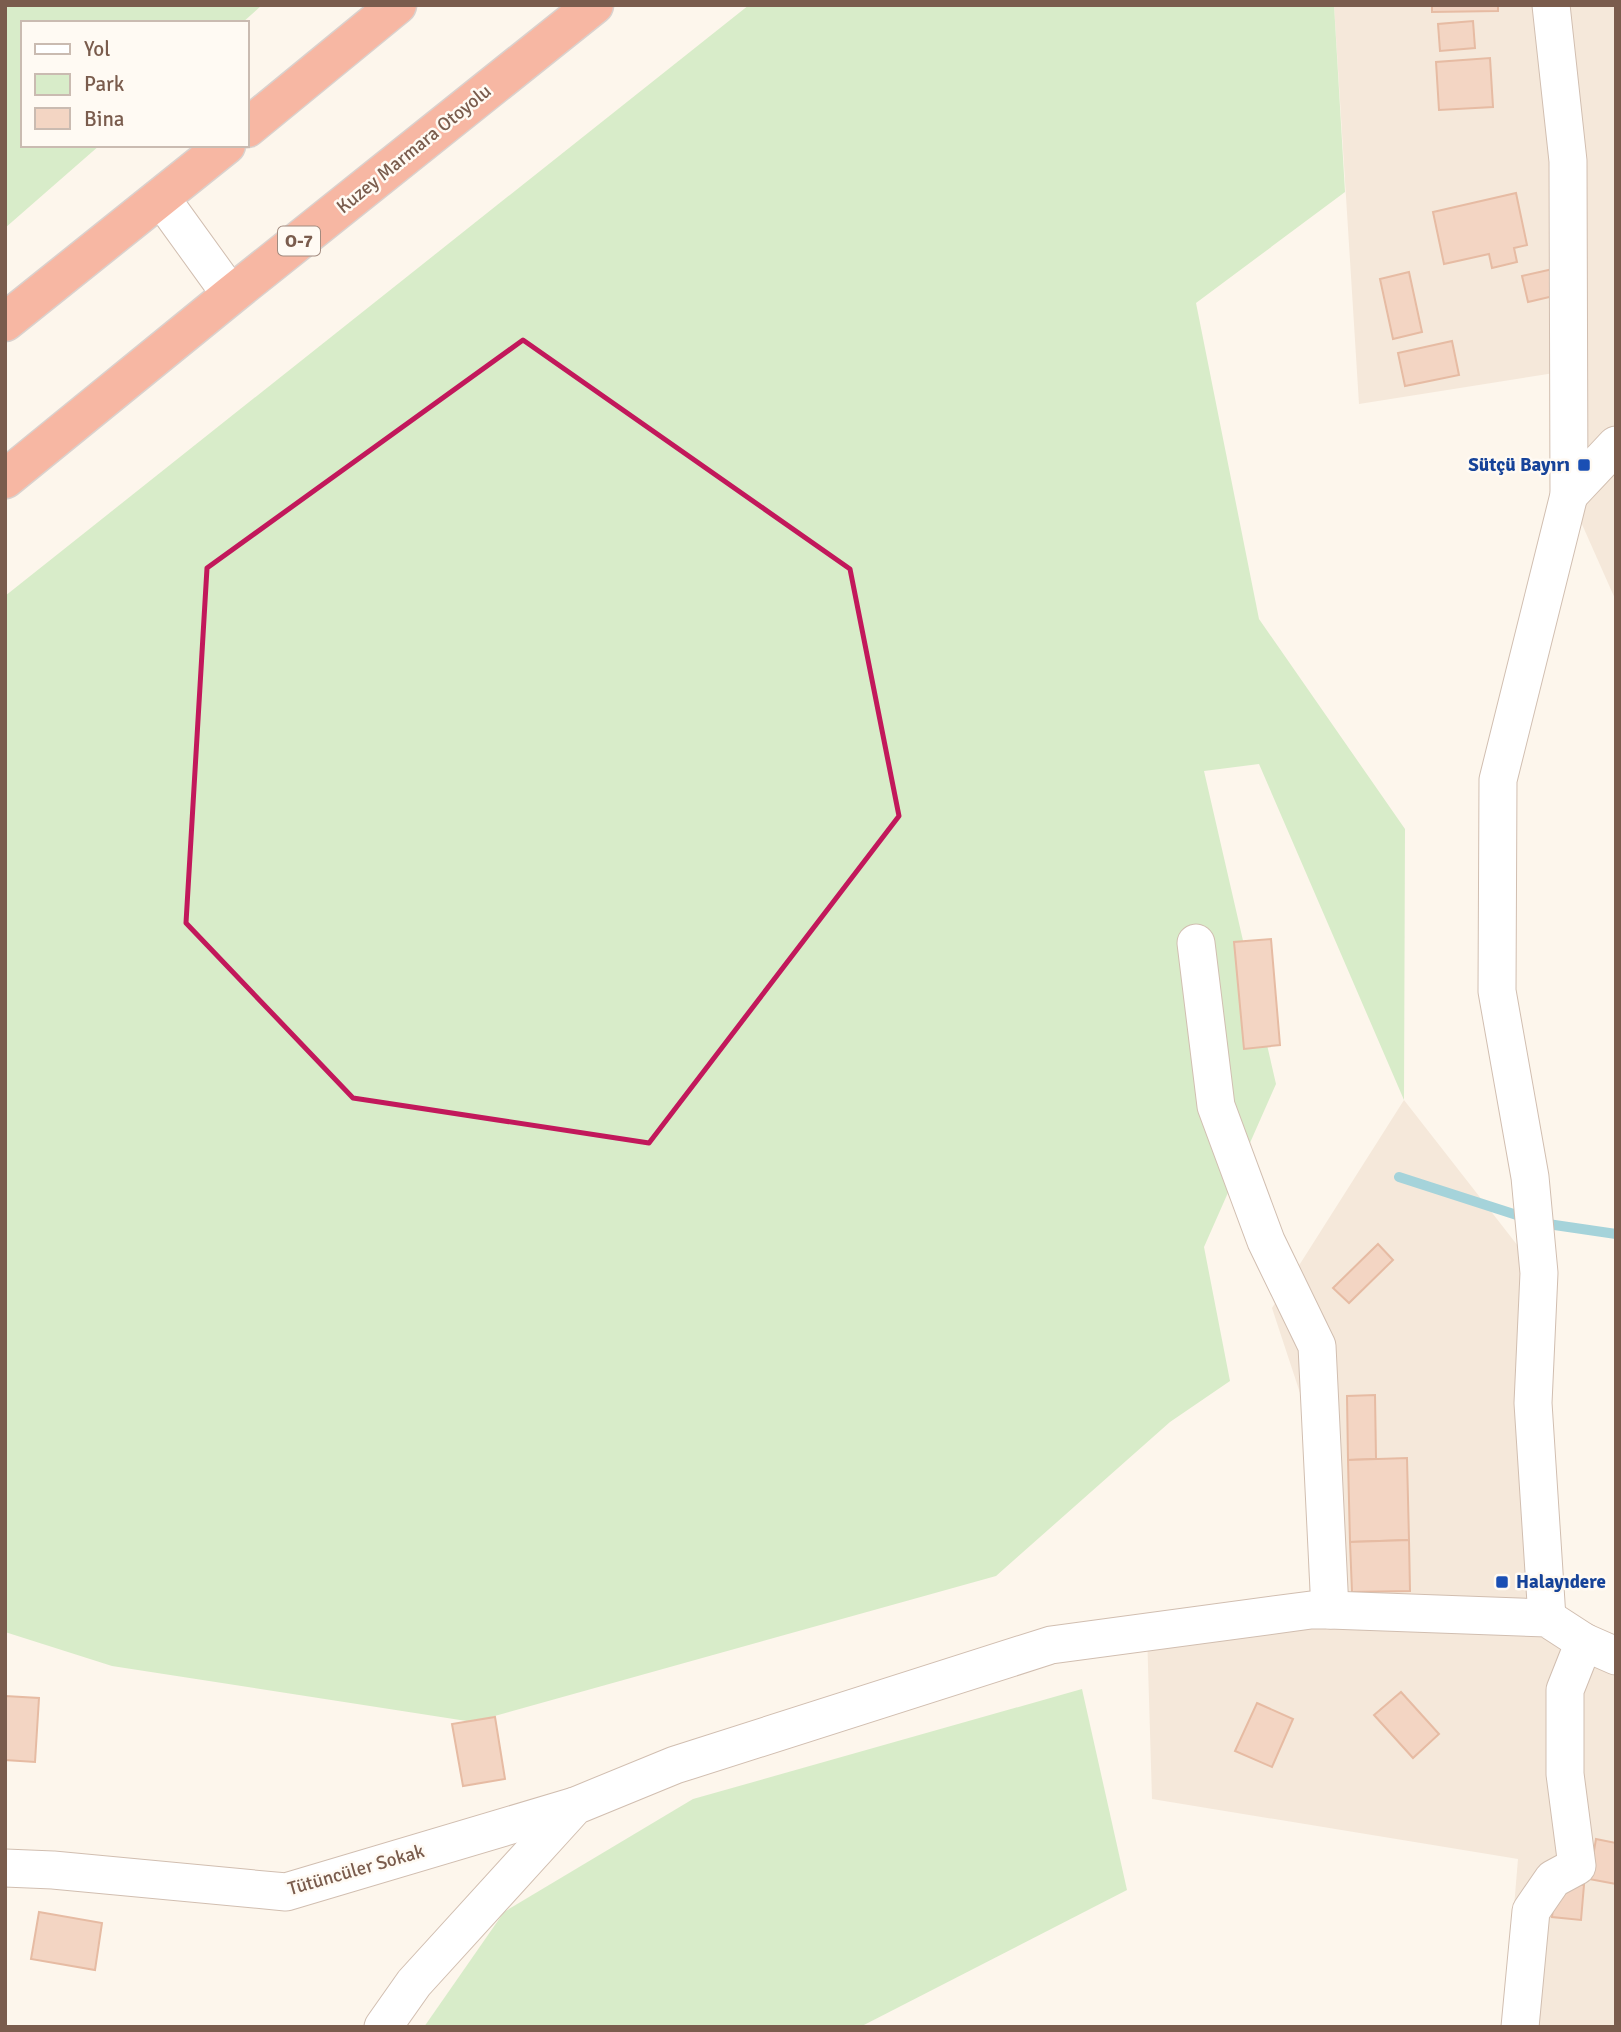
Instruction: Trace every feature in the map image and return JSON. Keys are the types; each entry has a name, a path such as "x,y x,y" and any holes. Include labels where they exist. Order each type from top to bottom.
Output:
{"highway":[{"path":"248,127 397,5"},
{"name":"Kuzey Marmara Otoyolu","path":"5,480 231,295 594,5"},
{"path":"5,322 224,147"}],"street":[{"path":"1520,2027 1531,1910 1553,1879 1577,1866 1565,1774 1565,1690 1600,1649 1547,1618 1533,1403 1539,1273 1530,1177 1497,991 1497,780 1569,495 1568,161 1551,5"},
{"path":"161,198 231,295"},
{"path":"1569,495 1613,454"},
{"path":"1196,943 1216,1106 1266,1241 1317,1346 1330,1610"},
{"name":"Tütüncüler Sokak","path":"5,1868 286,1892 575,1806 675,1765 1051,1645 1311,1610 1547,1618"},
{"path":"383,2027 414,1983 575,1806"}],"highlighted area":[{"path":"523,340 850,569 899,816 649,1143 353,1098 186,923 207,568"}],"shaded area":[{"path":"1334,5 1616,5 1616,601 1569,495 1567,371 1359,404"},
{"path":"1404,1100 1539,1273 1547,1618 1616,1656 1616,2027 1504,2027 1518,1859 1152,1799 1147,1632 1310,1610 1303,1402 1272,1308"}],"green space":[{"path":"5,5 262,5 244,21 21,21 21,147 98,147 5,228"},
{"path":"749,5 1334,5 1345,192 1196,303 1259,619 1405,829 1404,1100 1259,764 1204,771 1276,1084 1204,1247 1230,1381 1170,1422 996,1576 473,1722 112,1666 5,1632 5,596"},
{"path":"1082,1689 1127,1890 860,2027 424,2027 504,1912 693,1799"}],"building":[{"path":"1432,5 1498,5 1498,11 1432,12"},
{"path":"1473,21 1475,48 1440,51 1438,24"},
{"path":"1490,58 1493,107 1439,110 1436,62"},
{"path":"1516,193 1527,245 1514,248 1517,262 1492,268 1489,254 1444,264 1433,212"},
{"path":"1553,269 1558,295 1528,302 1522,276"},
{"path":"1409,272 1422,332 1393,339 1380,279"},
{"path":"1452,341 1459,375 1405,386 1398,353"},
{"path":"1271,939 1280,1045 1244,1049 1234,942"},
{"path":"1378,1244 1393,1260 1349,1303 1333,1288"},
{"path":"1375,1395 1376,1459 1348,1460 1347,1396"},
{"path":"1407,1458 1409,1540 1350,1542 1348,1460"},
{"path":"1409,1540 1410,1591 1352,1592 1350,1542"},
{"path":"1401,1692 1439,1734 1413,1758 1374,1715"},
{"path":"5,1696 39,1698 35,1762 5,1760"},
{"path":"1257,1703 1293,1719 1272,1767 1235,1751"},
{"path":"495,1717 505,1779 463,1786 452,1724"},
{"path":"1596,1839 1616,1843 1616,1884 1589,1879"},
{"path":"1556,1882 1584,1885 1581,1920 1552,1917"},
{"path":"39,1912 102,1923 95,1970 31,1959"}],"waterway":[{"path":"1399,1177 1526,1218"},
{"path":"1541,1223 1616,1234"}],"place":[{"name":"Sütçü Bayırı","path":"1584,465"},
{"name":"Halayıdere","path":"1502,1582"}]}
